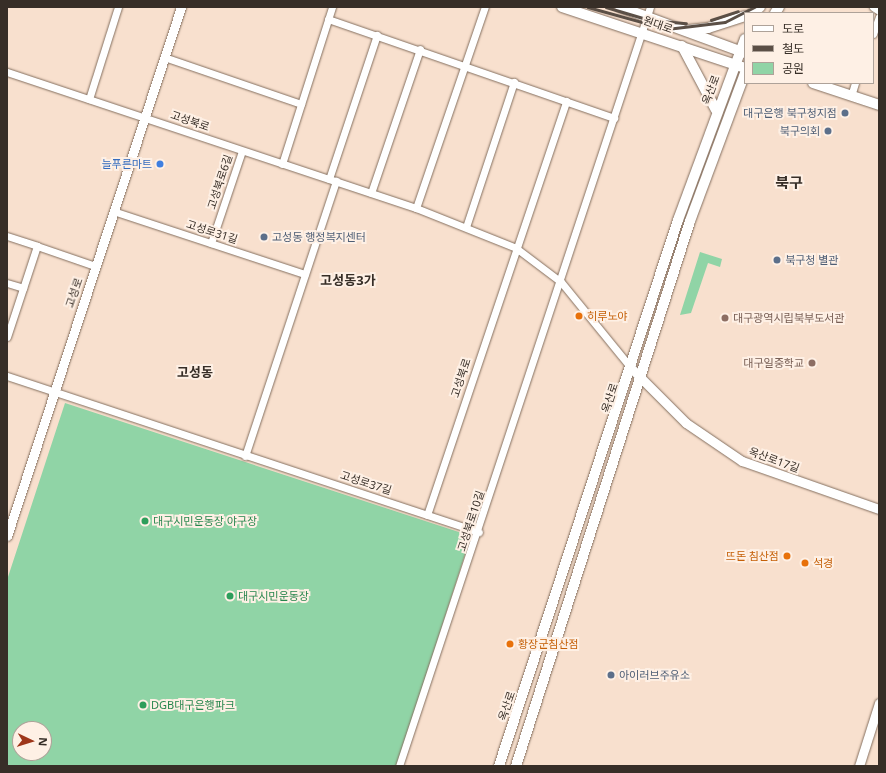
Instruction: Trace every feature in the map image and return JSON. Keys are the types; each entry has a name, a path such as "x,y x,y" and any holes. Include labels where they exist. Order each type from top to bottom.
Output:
{"main road":[{"name":"원대로","path":"562,7 744,68"},
{"name":"원대로","path":"620,7 648,12 684,30 742,52"},
{"path":"684,30 708,28 744,16"},
{"path":"682,46 716,110"},
{"name":"옥산로","path":"516,766 716,110 734,64 742,52"},
{"name":"옥산로","path":"500,766 708,169 744,76"},
{"path":"816,84 879,105"}],"street":[{"path":"89,99 118,7"},
{"name":"고성로","path":"7,536 9,521 181,7"},
{"path":"282,164 332,7"},
{"path":"416,208 464,64 485,7"},
{"path":"873,7 879,11"},
{"path":"561,282 648,12"},
{"path":"874,31 879,17"},
{"path":"328,19 464,64 614,118"},
{"path":"245,456 305,274 332,180 377,35"},
{"path":"371,193 420,49"},
{"path":"164,57 301,104"},
{"name":"고성북로","path":"7,72 416,208 516,248 561,282 636,373"},
{"path":"466,227 514,82"},
{"path":"851,96 855,84"},
{"name":"고성북로","path":"427,515 566,101"},
{"name":"고성북로6길","path":"211,243 242,151"},
{"name":"고성로31길","path":"113,211 305,274"},
{"path":"7,236 95,266"},
{"path":"8,332 37,246"},
{"name":"고성북로10길","path":"399,766 479,532 561,282"},
{"path":"7,283 23,288"},
{"name":"옥산로17길","path":"636,373 686,423 742,461 879,509"},
{"name":"고성로37길","path":"7,376 245,456 479,532"},
{"path":"859,766 879,703"}],"green space":[{"path":"700,252 722,259 720,267 708,263 691,313 680,315"},
{"name":"대구시민운동장","path":"65,403 471,536 397,766 7,766 7,580"}],"railway":[{"path":"588,7 667,29 725,22 744,12"},
{"path":"606,7 650,20 686,23"},
{"path":"744,12 754,7"},
{"path":"711,20 738,11"}],"place":[{"name":"대구은행 북구청지점","path":"845,113"},
{"name":"북구의회","path":"828,131"},
{"name":"늘푸른마트","path":"160,164"},
{"name":"고성동 행정복지센터","path":"264,237"},
{"name":"북구청 별관","path":"777,260"},
{"name":"히루노야","path":"579,316"},
{"name":"대구광역시립북부도서관","path":"725,318"},
{"name":"대구일중학교","path":"812,363"},
{"name":"대구시민운동장 야구장","path":"145,521"},
{"name":"뜨돈 침산점","path":"787,556"},
{"name":"석경","path":"805,563"},
{"name":"대구시민운동장","path":"230,596"},
{"name":"황장군침산점","path":"510,644"},
{"name":"아이러브주유소","path":"611,675"},
{"name":"DGB대구은행파크","path":"143,705"}],"district":[{"name":"북구","path":"789,183"},
{"name":"고성동3가","path":"348,280"},
{"name":"고성동","path":"195,372"}]}
